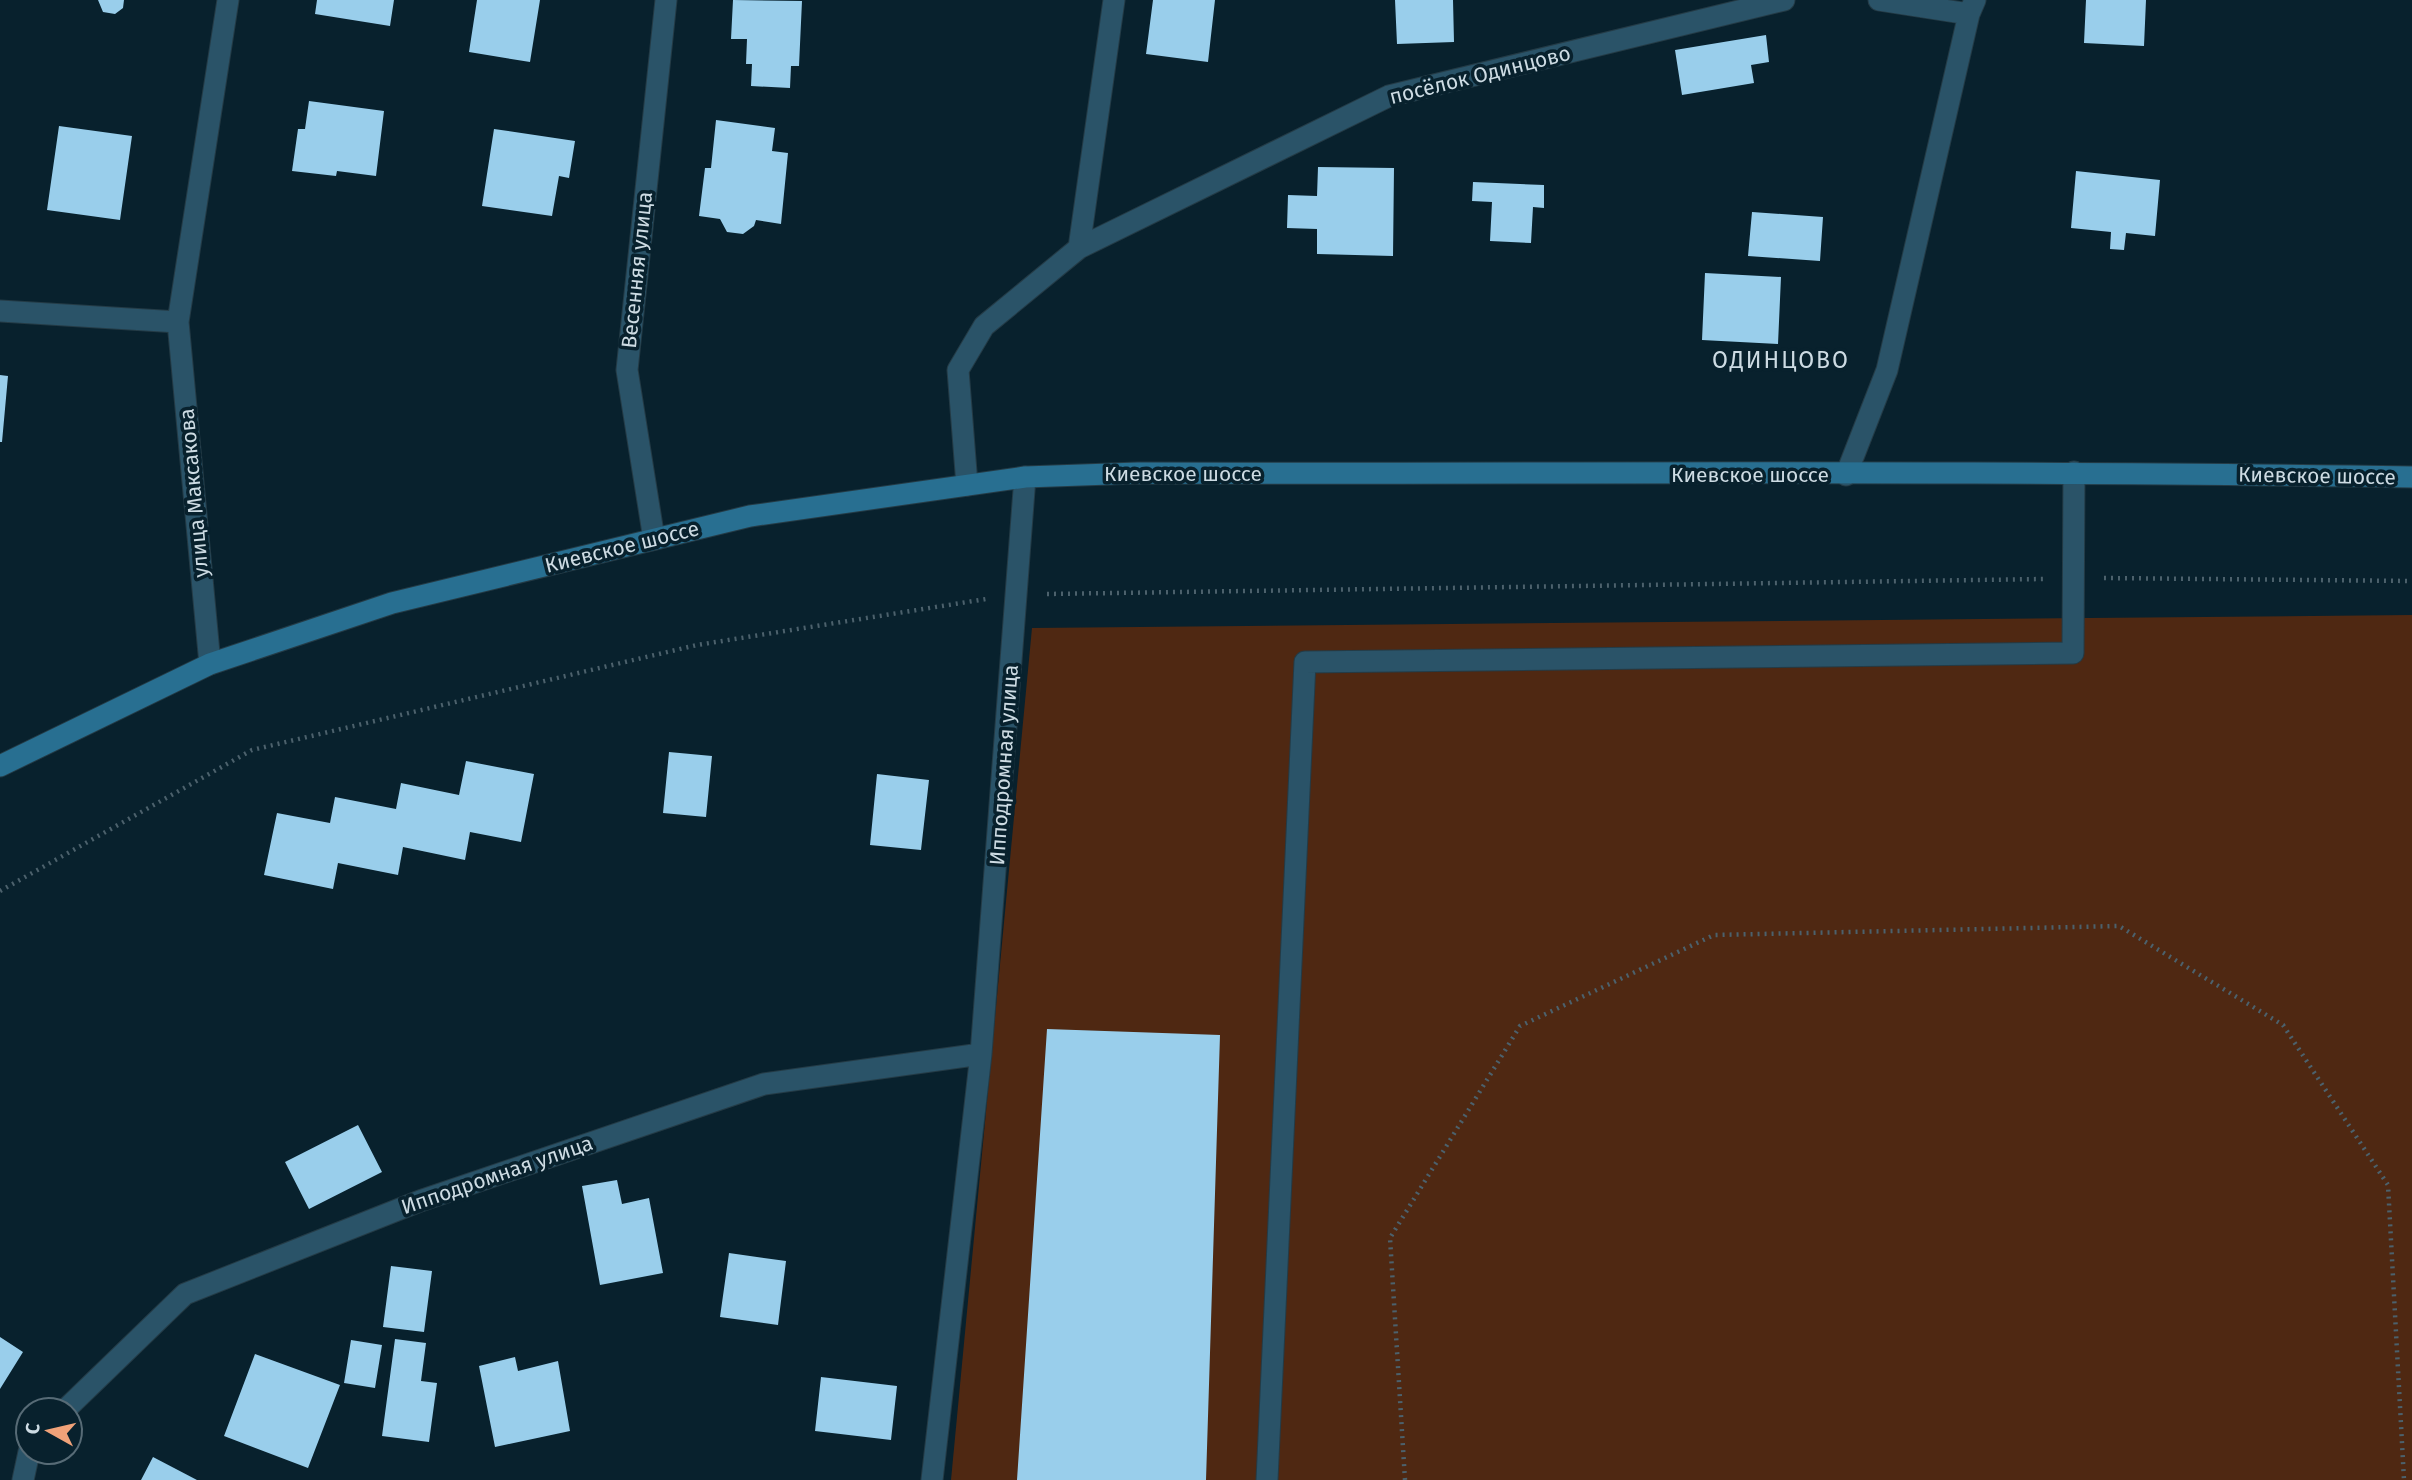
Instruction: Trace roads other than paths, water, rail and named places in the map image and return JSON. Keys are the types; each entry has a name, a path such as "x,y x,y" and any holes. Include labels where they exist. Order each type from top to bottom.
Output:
{"main road":[{"name":"Киевское шоссе","path":"0,766 210,664 392,603 750,516 1025,477 1138,472 1846,475 2074,472 2412,477"}],"street":[{"name":"улица Максакова","path":"210,664 178,322 228,0"},
{"name":"Весенняя улица","path":"654,539 627,370 666,0"},
{"path":"1079,248 1114,0"},
{"name":"посёлок Одинцово","path":"967,485 958,370 984,326 1079,248 1389,96 1784,0"},
{"path":"1846,475 1887,370 1972,7 1879,0"},
{"path":"0,311 178,322"},
{"path":"1267,1480 1305,662 2073,653 2074,472"},
{"name":"Ипподромная улица","path":"932,1480 981,1054 1025,477"},
{"name":"Ипподромная улица","path":"79,1396 185,1294 419,1201 764,1084 981,1054"}],"district":[{"name":"ОДИНЦОВО","path":"1781,360"}]}
